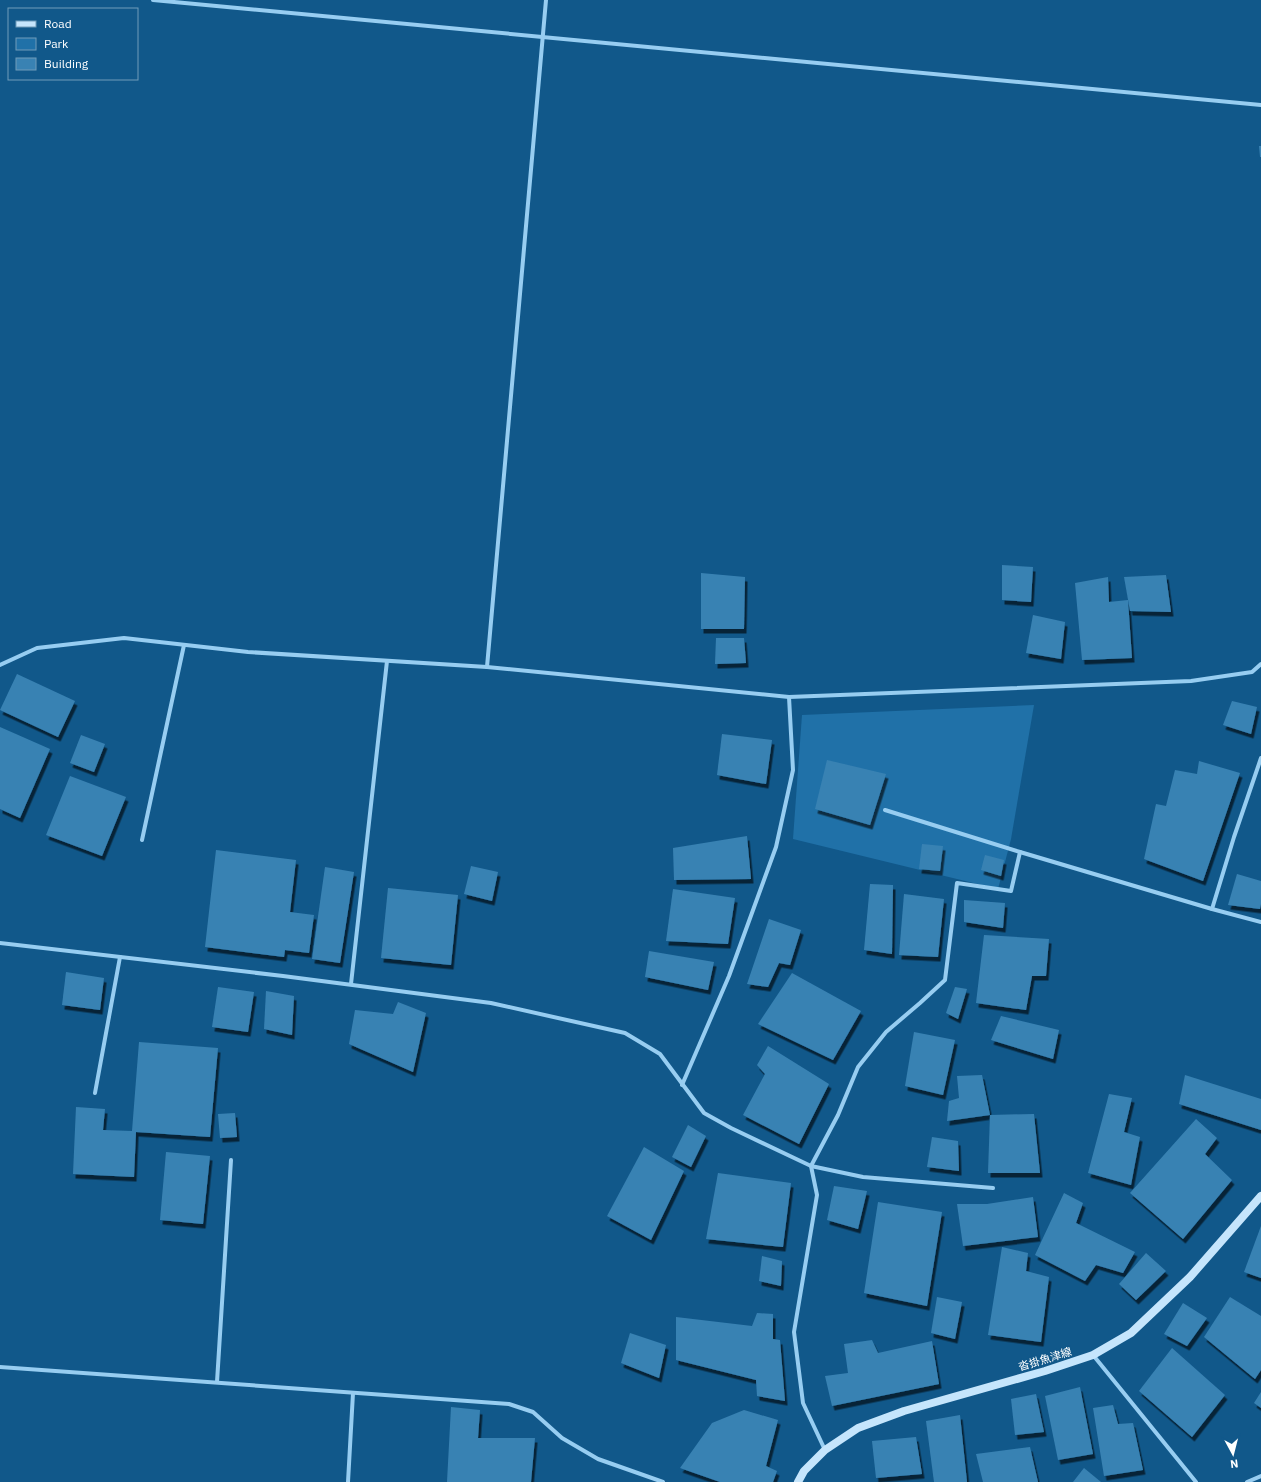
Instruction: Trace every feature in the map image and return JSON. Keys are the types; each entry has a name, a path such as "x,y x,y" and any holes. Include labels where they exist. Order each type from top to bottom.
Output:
{"main road":[{"name":"沓掛魚津線","path":"798,1482 804,1471 825,1450 858,1428 904,1411 1045,1371 1093,1355 1131,1333 1190,1277 1261,1196"}],"street":[{"path":"153,0 1261,105"},
{"path":"487,667 546,0"},
{"path":"0,665 37,648 124,638 248,652 487,667 789,697 1191,681 1252,672 1261,664"},
{"path":"142,840 184,645"},
{"path":"351,984 387,661"},
{"path":"682,1085 729,976 776,847 793,770 789,697"},
{"path":"1212,909 1234,837 1261,758"},
{"path":"885,810 1020,852 1261,922"},
{"path":"825,1450 803,1403 794,1332 818,1195 811,1166 838,1114 858,1067 886,1032 945,980 957,883 1011,890 1020,852"},
{"path":"0,943 351,984 491,1003 625,1033 660,1054 704,1113 731,1128 811,1166 863,1177 993,1188"},
{"path":"95,1093 120,957"},
{"path":"217,1382 230,1160"},
{"path":"1093,1355 1196,1482"},
{"path":"0,1367 509,1404 533,1412 562,1438 598,1459 663,1482"},
{"path":"348,1482 353,1393"},
{"path":"1247,1482 1261,1476"}],"green space":[{"path":"1034,705 1011,839 998,889 793,839 802,715"}],"building":[{"path":"1259,146 1261,146 1261,157 1260,157"},
{"path":"1002,565 1033,567 1031,602 1002,600"},
{"path":"701,573 745,577 744,629 701,629"},
{"path":"1166,575 1171,612 1130,611 1124,577"},
{"path":"1108,577 1109,602 1128,600 1132,658 1082,660 1075,583"},
{"path":"1033,615 1065,622 1061,659 1026,653"},
{"path":"716,638 744,638 746,663 715,664"},
{"path":"17,674 75,701 58,737 0,710"},
{"path":"1232,701 1257,707 1251,734 1223,725"},
{"path":"0,727 50,749 20,818 0,809"},
{"path":"722,734 772,740 766,784 717,775"},
{"path":"81,735 105,744 94,772 70,763"},
{"path":"827,760 886,774 870,825 815,809"},
{"path":"1199,761 1240,773 1203,881 1144,859 1156,804 1166,806 1175,770 1197,774"},
{"path":"70,776 126,797 102,856 46,835"},
{"path":"747,836 751,879 674,880 673,848"},
{"path":"922,844 943,846 940,871 919,869"},
{"path":"216,850 296,860 290,912 314,915 309,953 285,950 284,957 205,947"},
{"path":"985,855 1004,860 1001,876 981,870"},
{"path":"471,866 498,872 492,901 464,894"},
{"path":"325,867 354,872 340,963 312,959"},
{"path":"1237,874 1261,881 1260,909 1228,905"},
{"path":"870,884 893,885 892,954 864,950"},
{"path":"388,888 458,895 451,965 381,958"},
{"path":"673,889 735,898 728,944 666,941"},
{"path":"904,894 944,899 938,957 899,955"},
{"path":"964,900 1005,903 1003,928 964,922"},
{"path":"769,919 801,930 790,965 779,963 768,987 747,984"},
{"path":"984,935 1049,939 1046,976 1032,976 1026,1010 976,1003"},
{"path":"649,951 714,962 708,990 645,977"},
{"path":"66,972 104,978 100,1010 62,1005"},
{"path":"792,973 861,1011 833,1060 758,1024"},
{"path":"218,987 254,992 248,1032 212,1027"},
{"path":"955,987 967,989 958,1019 946,1013"},
{"path":"266,991 294,996 292,1035 264,1029"},
{"path":"398,1002 426,1013 413,1072 349,1044 355,1010 393,1014"},
{"path":"1001,1016 1059,1030 1053,1059 991,1040"},
{"path":"914,1032 955,1040 943,1095 905,1086"},
{"path":"139,1042 218,1048 210,1137 136,1132 134,1177 73,1174 76,1107 105,1109 103,1130 132,1131"},
{"path":"768,1046 829,1084 799,1144 743,1115 765,1074 757,1065"},
{"path":"982,1075 990,1115 947,1121 949,1101 959,1098 957,1076"},
{"path":"1185,1075 1261,1099 1261,1130 1179,1104"},
{"path":"1109,1094 1132,1098 1124,1132 1140,1137 1131,1185 1088,1173"},
{"path":"235,1113 237,1137 220,1138 218,1114"},
{"path":"1034,1114 1040,1173 988,1173 990,1115"},
{"path":"1196,1119 1217,1138 1205,1154 1232,1180 1183,1239 1130,1193"},
{"path":"688,1125 706,1136 691,1167 672,1157"},
{"path":"932,1137 958,1141 959,1171 927,1167"},
{"path":"644,1147 684,1171 651,1240 607,1216"},
{"path":"166,1152 210,1156 203,1224 160,1220"},
{"path":"718,1173 791,1183 783,1247 706,1239"},
{"path":"834,1186 867,1191 858,1229 827,1220"},
{"path":"1064,1193 1083,1203 1076,1223 1135,1252 1123,1273 1096,1265 1085,1281 1035,1255"},
{"path":"1033,1197 1038,1237 963,1246 957,1204 987,1204"},
{"path":"878,1202 942,1212 927,1306 864,1293"},
{"path":"1261,1226 1261,1278 1244,1272"},
{"path":"1002,1247 1028,1253 1026,1271 1049,1277 1041,1342 988,1335"},
{"path":"1146,1253 1166,1271 1136,1300 1119,1284"},
{"path":"762,1256 782,1261 781,1286 759,1281"},
{"path":"937,1297 962,1302 955,1339 931,1333"},
{"path":"1230,1297 1261,1316 1261,1370 1255,1379 1204,1337"},
{"path":"1183,1303 1207,1318 1187,1346 1164,1334"},
{"path":"757,1313 773,1314 773,1339 780,1340 785,1401 757,1396 756,1380 676,1360 676,1317 752,1326"},
{"path":"630,1333 666,1345 659,1378 621,1363"},
{"path":"872,1340 878,1353 932,1341 939,1384 832,1406 825,1376 848,1373 844,1344"},
{"path":"1172,1348 1225,1395 1192,1437 1139,1391"},
{"path":"1080,1387 1093,1454 1058,1460 1045,1396"},
{"path":"1261,1392 1261,1408 1254,1403"},
{"path":"1036,1394 1044,1432 1015,1435 1011,1399"},
{"path":"1113,1405 1118,1424 1133,1423 1143,1470 1104,1476 1093,1408"},
{"path":"451,1407 480,1410 478,1438 535,1438 531,1482 447,1482"},
{"path":"744,1410 778,1420 766,1466 777,1471 773,1482 720,1482 680,1468 712,1423"},
{"path":"960,1415 967,1482 934,1482 926,1421"},
{"path":"916,1437 922,1474 876,1478 872,1441"},
{"path":"1030,1447 1038,1482 983,1482 976,1454"},
{"path":"1084,1468 1101,1482 1073,1482"}]}
